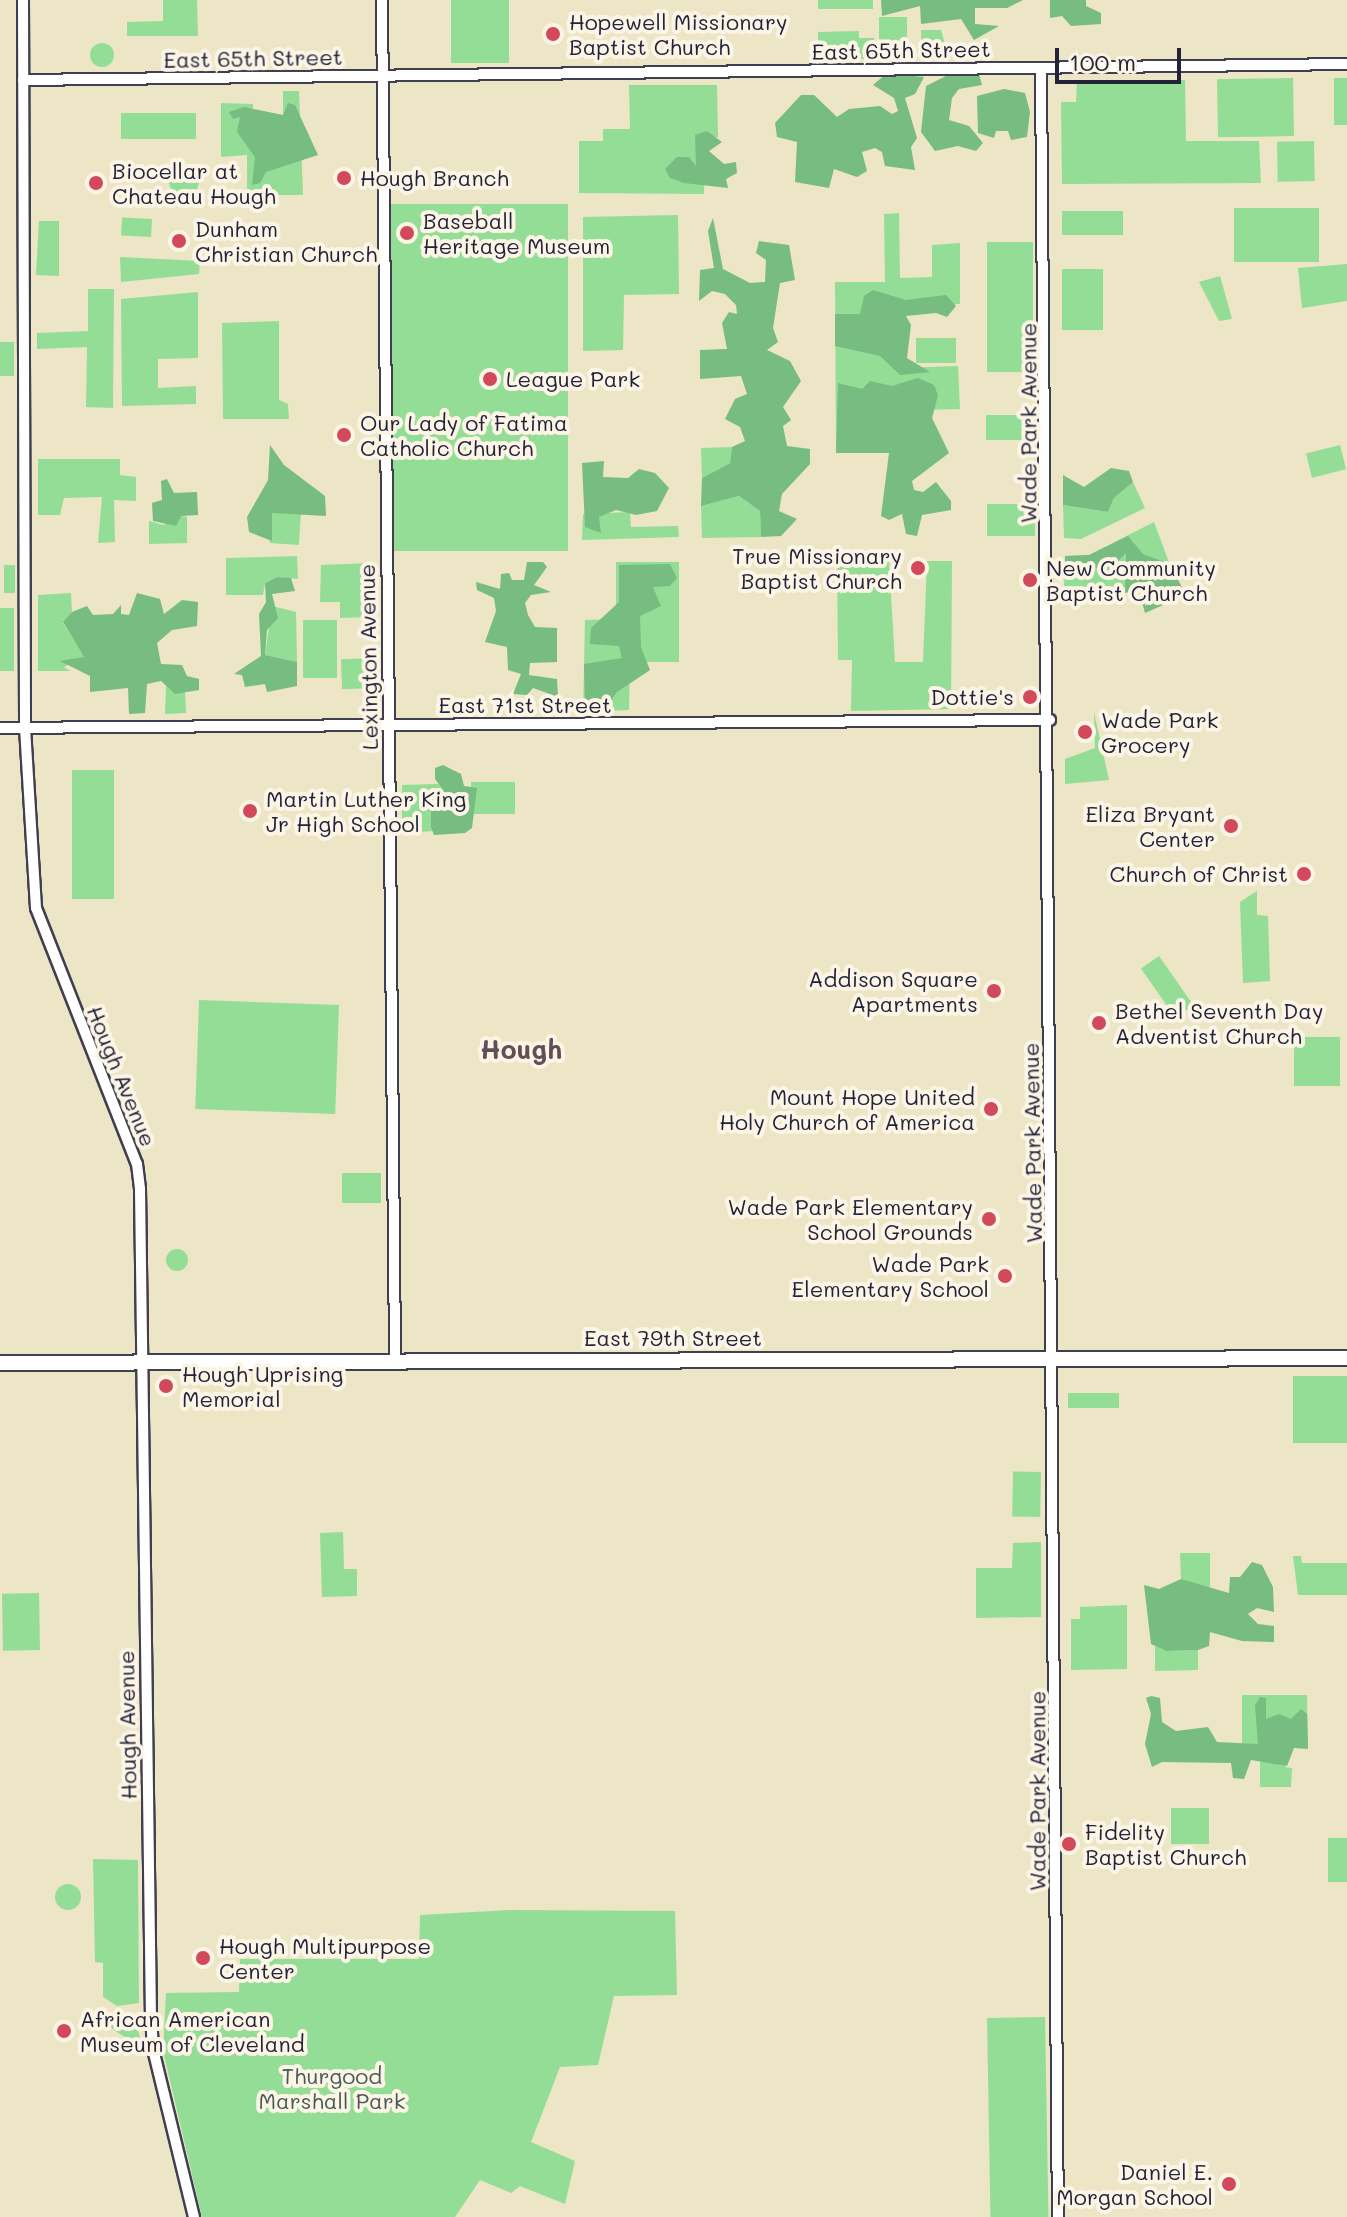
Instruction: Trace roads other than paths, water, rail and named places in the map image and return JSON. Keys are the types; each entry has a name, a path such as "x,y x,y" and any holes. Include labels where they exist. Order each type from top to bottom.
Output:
{"main road":[{"name":"East 79th Street","path":"0,1363 1054,1356 1347,1358"}],"street":[{"name":"Hough Avenue","path":"23,0 25,728 42,933 137,1164 143,1362 152,2026 194,2217"},
{"name":"Lexington Avenue","path":"382,0 395,1361"},
{"name":"East 65th Street","path":"23,80 1347,64"},
{"name":"Wade Park Avenue","path":"1041,69 1050,720 1058,2217"},
{"name":"East 71st Street","path":"0,728 1050,720"}],"place":[{"name":"Hopewell Missionary Baptist Church","path":"553,34"},
{"name":"Hough Branch","path":"344,178"},
{"name":"Biocellar at Chateau Hough","path":"96,183"},
{"name":"Baseball Heritage Museum","path":"407,233"},
{"name":"Dunham Christian Church","path":"179,241"},
{"name":"League Park","path":"490,379"},
{"name":"Our Lady of Fatima Catholic Church","path":"344,435"},
{"name":"True Missionary Baptist Church","path":"918,568"},
{"name":"New Community Baptist Church","path":"1030,580"},
{"name":"Dottie's","path":"1030,697"},
{"name":"Wade Park Grocery","path":"1085,732"},
{"name":"Martin Luther King Jr High School","path":"250,811"},
{"name":"Eliza Bryant Center","path":"1231,826"},
{"name":"Church of Christ","path":"1304,874"},
{"name":"Addison Square Apartments","path":"994,991"},
{"name":"Bethel Seventh Day Adventist Church","path":"1099,1023"},
{"name":"Mount Hope United Holy Church of America","path":"991,1109"},
{"name":"Wade Park Elementary School Grounds","path":"989,1219"},
{"name":"Wade Park Elementary School","path":"1005,1276"},
{"name":"Hough Uprising Memorial","path":"166,1386"},
{"name":"Fidelity Baptist Church","path":"1069,1844"},
{"name":"Hough Multipurpose Center","path":"203,1958"},
{"name":"African American Museum of Cleveland","path":"64,2031"},
{"name":"Daniel E. Morgan School","path":"1229,2184"}],"district":[{"name":"Hough","path":"521,1050"}],"park label":[{"name":"Thurgood Marshall Park","path":"332,2088"}]}
